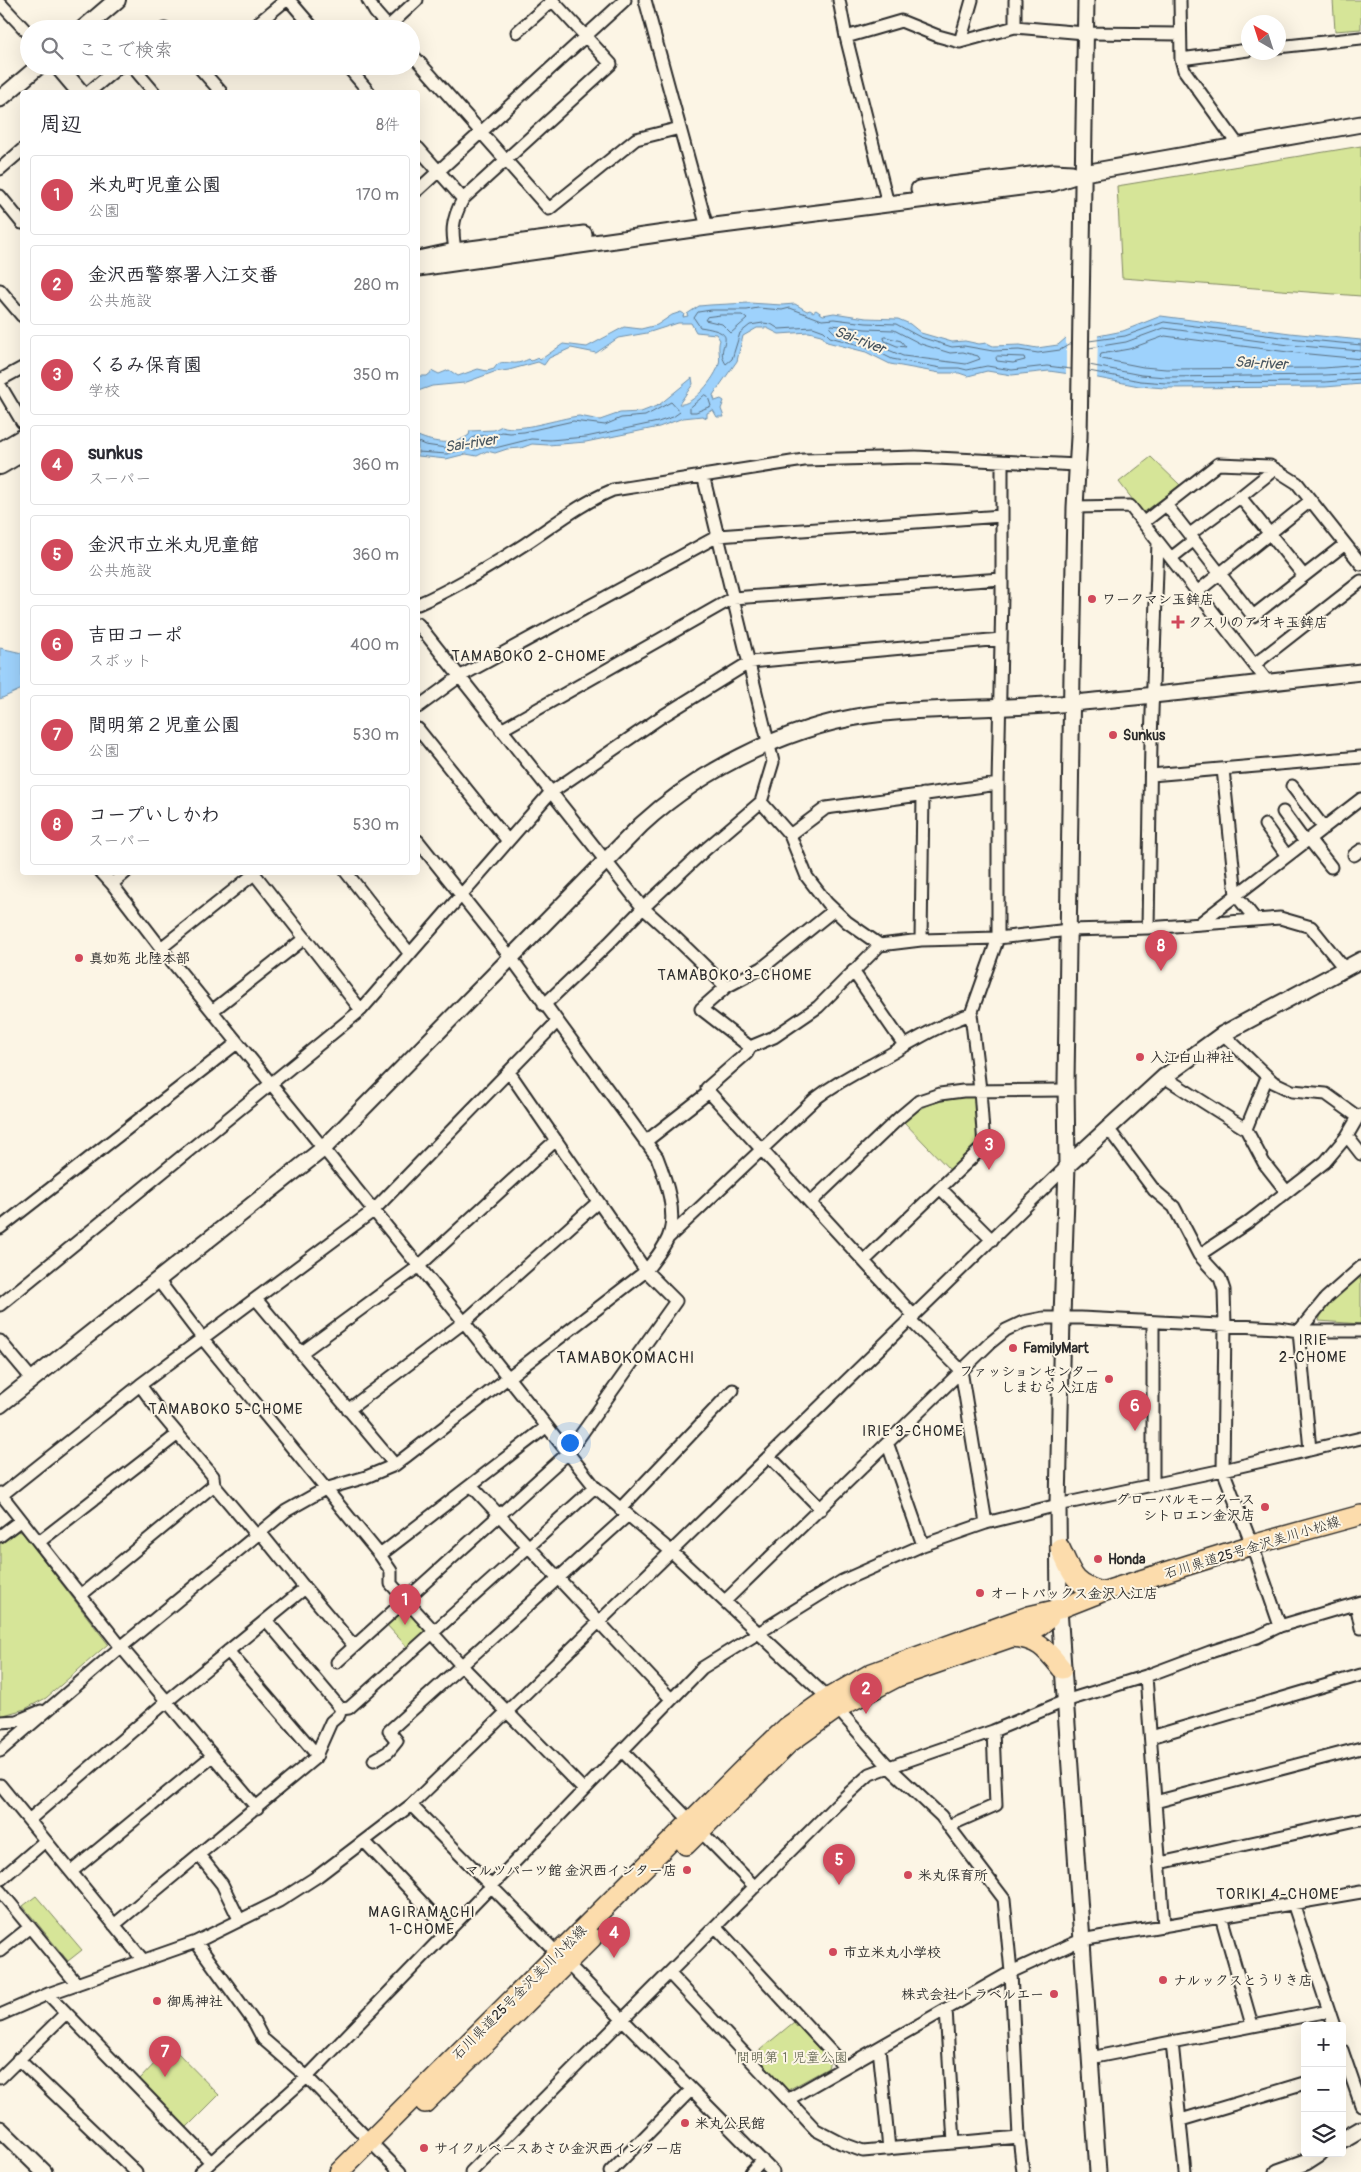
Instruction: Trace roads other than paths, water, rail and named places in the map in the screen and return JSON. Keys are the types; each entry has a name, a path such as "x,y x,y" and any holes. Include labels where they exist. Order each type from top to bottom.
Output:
{"main road":[{"path":"94,20 117,0"},
{"path":"66,75 78,90"},
{"path":"0,451 20,439"},
{"path":"0,466 20,454"},
{"name":"石川県道25号金沢美川小松線","path":"833,1703 872,1673 1029,1616 1059,1609 1102,1592 1252,1545 1361,1515"},
{"path":"1060,1548 1074,1578 1082,1586 1102,1592"},
{"name":"石川県道25号金沢美川小松線","path":"339,2172 374,2146 696,1826 788,1727 833,1703 898,1677 1039,1626 1059,1609"},
{"path":"1012,1637 1030,1639 1044,1647 1062,1669"},
{"name":"石川県道25号金沢美川小松線","path":"355,2172 374,2146"}],"street":[{"path":"262,20 288,0 306,20"},
{"path":"368,0 382,20"},
{"path":"397,20 416,0"},
{"path":"457,256 452,238 454,215 464,199 610,64 586,35 552,0 517,32"},
{"path":"420,188 625,0"},
{"path":"645,0 706,223"},
{"path":"839,0 846,37 886,199"},
{"path":"960,42 972,0"},
{"path":"1015,0 1015,27"},
{"path":"1086,0 1079,437 1075,507 1066,1090 1068,1166 1062,1317 1058,1505 1060,1548 1059,1609 1062,1669 1098,2172"},
{"path":"1180,0 1181,59 1184,70 1238,145"},
{"path":"0,3 20,24"},
{"path":"846,37 901,21 918,29 960,42 1015,27 1085,33 1180,34"},
{"path":"1286,46 1361,38"},
{"path":"1181,59 1241,51"},
{"path":"420,63 548,209 636,139 680,128"},
{"path":"0,99 28,75"},
{"path":"91,90 109,75"},
{"path":"140,75 152,90"},
{"path":"207,75 218,90"},
{"path":"355,75 367,90"},
{"path":"420,259 457,256 886,199 1054,172 1084,173 1361,124"},
{"path":"420,150 464,199"},
{"path":"0,169 20,152"},
{"path":"0,196 20,221"},
{"path":"420,267 457,256"},
{"path":"0,290 20,314"},
{"path":"0,380 20,369"},
{"path":"0,385 20,419"},
{"path":"420,603 444,593 592,499 613,490 804,460 916,458 1078,465"},
{"path":"864,1261 984,1146 980,1090 971,1014 998,938 1002,462"},
{"path":"1144,522 1218,464 1270,466 1297,483 1361,564"},
{"path":"1171,558 1192,537 1275,469"},
{"path":"544,1005 706,849 762,802 774,762 703,475"},
{"path":"1240,497 1304,576"},
{"path":"1198,592 1310,501"},
{"path":"1075,507 1130,506 1268,681"},
{"path":"1166,506 1253,616 1345,544"},
{"path":"420,705 458,676 718,536 1002,516"},
{"path":"1148,928 1158,542"},
{"path":"501,730 734,598 1002,579"},
{"path":"1255,664 1361,581"},
{"path":"420,627 643,908 679,940 726,987"},
{"path":"0,1305 361,1010 550,793 661,717 750,662 1001,639"},
{"path":"0,1405 324,1148 512,959 605,861 654,813 700,779 770,744 815,727 882,714 1072,703 1361,672"},
{"path":"420,731 508,841"},
{"path":"1151,775 1361,757"},
{"path":"1223,769 1236,895 1255,919"},
{"path":"790,835 826,808 998,784"},
{"path":"1292,786 1324,828"},
{"path":"921,940 923,794"},
{"path":"1199,923 1361,799"},
{"path":"762,802 790,835 807,877 834,910 847,922 880,945"},
{"path":"1283,812 1331,867"},
{"path":"1265,825 1287,856"},
{"path":"420,844 512,959 544,1005 658,1157 664,1175 672,1218 668,1238"},
{"path":"104,875 237,1043 324,1148 595,1487 672,1552 725,1601 757,1634 833,1703 889,1767 941,1816 1004,1899 1019,2137 1023,2172"},
{"path":"112,884 122,875"},
{"path":"161,948 252,875"},
{"path":"256,875 361,1010"},
{"path":"348,875 410,954"},
{"path":"750,1047 701,1009 726,987 762,968 834,910"},
{"path":"986,1523 961,1370 912,1318 864,1261 707,1088 747,1053 750,1047 774,1037 818,1007 880,945 921,940 998,938 1069,930 1148,928 1280,918 1311,927 1344,968"},
{"path":"212,1011 304,938"},
{"path":"0,2015 48,1994 196,1942 239,1919 279,1901 308,1883 411,1805 1068,1166 1164,1077 1223,1034 1361,960"},
{"path":"853,971 904,1045"},
{"path":"0,1751 121,1647 286,1511 325,1489 366,1477 395,1465 646,1272 668,1238 815,1099 834,1085 904,1045 956,1019 971,1014"},
{"path":"257,1808 121,1647 1,1494 140,1385 373,1211 557,1022"},
{"path":"1199,1255 1247,1223 1325,1162 1347,1136 1359,1116 1326,1094 1292,1091 1273,1082 1223,1034"},
{"path":"0,1228 237,1043"},
{"path":"337,1662 568,1453 676,1301 646,1272 509,1072"},
{"path":"1164,1077 1246,1129 1264,1163 1286,1191"},
{"path":"1246,1129 1267,1077"},
{"path":"811,1202 919,1101 940,1094 980,1090 1066,1090"},
{"path":"646,1142 709,1092"},
{"path":"1106,1132 1113,1134 1154,1190 1174,1207 1199,1255 1220,1278 1224,1290 1225,1325 1223,1470 1280,1626"},
{"path":"1347,1136 1361,1154"},
{"path":"301,1353 418,1267 556,1140"},
{"path":"940,1188 992,1240"},
{"path":"348,1410 464,1322 598,1202"},
{"path":"1310,1450 1299,1331 1326,1298 1361,1267"},
{"path":"158,1280 203,1339 380,1555 391,1571 391,1584 434,1631 435,1636 462,1666 584,1790"},
{"path":"256,1299 395,1465"},
{"path":"725,1601 888,1444 961,1370 1006,1330 1023,1322 1062,1317 1278,1328 1299,1331 1361,1331"},
{"path":"1153,1322 1153,1485"},
{"path":"0,1341 32,1379"},
{"path":"140,1385 212,1476 214,1485 256,1535 263,1536 354,1646"},
{"path":"374,1760 388,1752 397,1741 389,1732 558,1578 624,1512 733,1390"},
{"path":"380,1555 546,1426"},
{"path":"39,1542 178,1434"},
{"path":"200,2172 306,2077 702,1668 842,1581 923,1545 986,1523 1058,1505 1361,1438"},
{"path":"888,1444 923,1545"},
{"path":"770,1457 821,1509"},
{"path":"471,1484 672,1698"},
{"path":"81,1595 214,1485"},
{"path":"341,1709 349,1708 595,1487"},
{"path":"0,1536 20,1520"},
{"path":"29,1820 166,1702 306,1588"},
{"path":"471,2172 870,1774 993,1731 1065,1701 1146,1676 1257,1637 1280,1626 1358,1603 1361,1628"},
{"path":"266,1620 341,1709"},
{"path":"228,1652 317,1755"},
{"path":"1151,1737 1361,1675"},
{"path":"1146,1676 1164,1926"},
{"path":"0,1722 17,1721 51,1708"},
{"path":"114,1925 257,1808 317,1755 331,1722 339,1715 341,1709"},
{"path":"948,1826 996,1805 993,1731"},
{"path":"1155,1802 1361,1748"},
{"path":"622,1751 755,1887"},
{"path":"71,1872 212,1756"},
{"path":"0,1785 143,1960"},
{"path":"411,1805 773,2172"},
{"path":"1160,1863 1361,1819"},
{"path":"0,1880 45,1841"},
{"path":"364,1841 448,1930"},
{"path":"199,1855 222,1884 239,1919"},
{"path":"0,1891 77,1984"},
{"path":"789,2099 1010,1972 1081,1940 1361,1892"},
{"path":"1293,1904 1333,2022"},
{"path":"1221,1916 1252,2025"},
{"path":"0,1951 30,1927"},
{"path":"716,1927 845,2067"},
{"path":"196,1942 254,2022 263,2038 306,2077 400,2172"},
{"path":"670,1974 816,2130 841,2143 862,2151 1019,2137"},
{"path":"48,1994 65,2014 211,2162"},
{"path":"946,2009 954,2143"},
{"path":"1090,2058 1330,2011"},
{"path":"0,2078 65,2014"},
{"path":"1172,2042 1185,2172"},
{"path":"879,2048 889,2149"},
{"path":"18,2059 136,2172"},
{"path":"1346,2072 1361,2105"},
{"path":"1181,2120 1301,2084"},
{"path":"610,2172 692,2090"},
{"path":"0,2129 44,2172"},
{"path":"1346,2138 1361,2129"},
{"path":"1278,2172 1306,2162 1314,2157"},
{"path":"750,2172 762,2160"}],"water":[{"name":"Sai-river","path":"749,303 795,304 807,311 813,312 816,310 823,315 834,313 866,318 898,319 910,324 921,333 952,342 965,341 979,344 987,343 993,346 1020,345 1037,348 1058,345 1066,338 1098,336 1123,331 1161,316 1290,333 1361,340 1361,384 1325,387 1165,388 1139,386 1049,371 1012,375 987,371 968,376 959,373 940,373 890,364 866,352 827,342 821,335 809,332 779,334 767,328 757,328 743,336 737,361 713,395 715,401 721,399 724,401 721,409 724,417 717,417 713,410 707,413 707,418 702,416 683,418 659,427 586,442 548,445 532,444 495,453 487,451 477,456 466,454 446,459 420,456 420,437 437,442 450,442 469,435 470,431 494,430 502,426 518,428 579,416 600,420 620,413 641,412 659,405 692,378 693,384 679,404 690,401 703,390 713,376 717,370 720,358 720,340 716,334 696,332 691,323 678,323 647,333 618,338 596,353 571,348 549,358 544,365 538,362 494,372 464,383 432,386 420,390 420,376 427,376 433,371 439,374 449,370 458,376 478,369 487,371 494,369 498,364 502,363 517,363 538,358 540,360 563,344 587,347 624,327 641,329 657,325 672,315 681,312 684,314 683,317 688,316 687,314 699,306"},
{"path":"0,648 20,653 20,690 0,699"}],"place":[{"name":"ワークマン玉鉾店","path":"1092,599"},
{"name":"クスリのアオキ玉鉾店","path":"1178,622"},
{"name":"Sunkus","path":"1113,735"},
{"name":"真如苑 北陸本部","path":"79,958"},
{"name":"コープいしかわ","path":"1161,971"},
{"name":"入江白山神社","path":"1140,1057"},
{"name":"くるみ保育園","path":"989,1170"},
{"name":"FamilyMart","path":"1013,1348"},
{"name":"ファッションセンター しまむら入江店","path":"1109,1379"},
{"name":"吉田コーポ","path":"1135,1431"},
{"name":"グローバルモータース シトロエン金沢店","path":"1265,1507"},
{"name":"Honda","path":"1098,1559"},
{"name":"オートバックス金沢入江店","path":"980,1593"},
{"name":"米丸町児童公園","path":"405,1625"},
{"name":"金沢西警察署入江交番","path":"866,1714"},
{"name":"マルツパーツ館 金沢西インター店","path":"687,1870"},
{"name":"米丸保育所","path":"908,1875"},
{"name":"金沢市立米丸児童館","path":"839,1885"},
{"name":"市立米丸小学校","path":"833,1952"},
{"name":"sunkus","path":"614,1958"},
{"name":"ナルックスとうりき店","path":"1163,1980"},
{"name":"株式会社 トラベルエー","path":"1054,1994"},
{"name":"御馬神社","path":"157,2001"},
{"name":"間明第２児童公園","path":"165,2077"},
{"name":"米丸公民館","path":"685,2123"},
{"name":"サイクルベースあさひ金沢西インター店","path":"424,2148"}],"district":[{"name":"TAMABOKO 2-CHOME","path":"529,656"},
{"name":"TAMABOKO 3-CHOME","path":"735,975"},
{"name":"IRIE 2-CHOME","path":"1313,1348"},
{"name":"TAMABOKOMACHI","path":"626,1357"},
{"name":"TAMABOKO 5-CHOME","path":"226,1409"},
{"name":"IRIE 3-CHOME","path":"913,1431"},
{"name":"TORIKI 4-CHOME","path":"1278,1894"},
{"name":"MAGIRAMACHI 1-CHOME","path":"422,1920"}],"park label":[{"name":"間明第１児童公園","path":"792,2057"}]}
